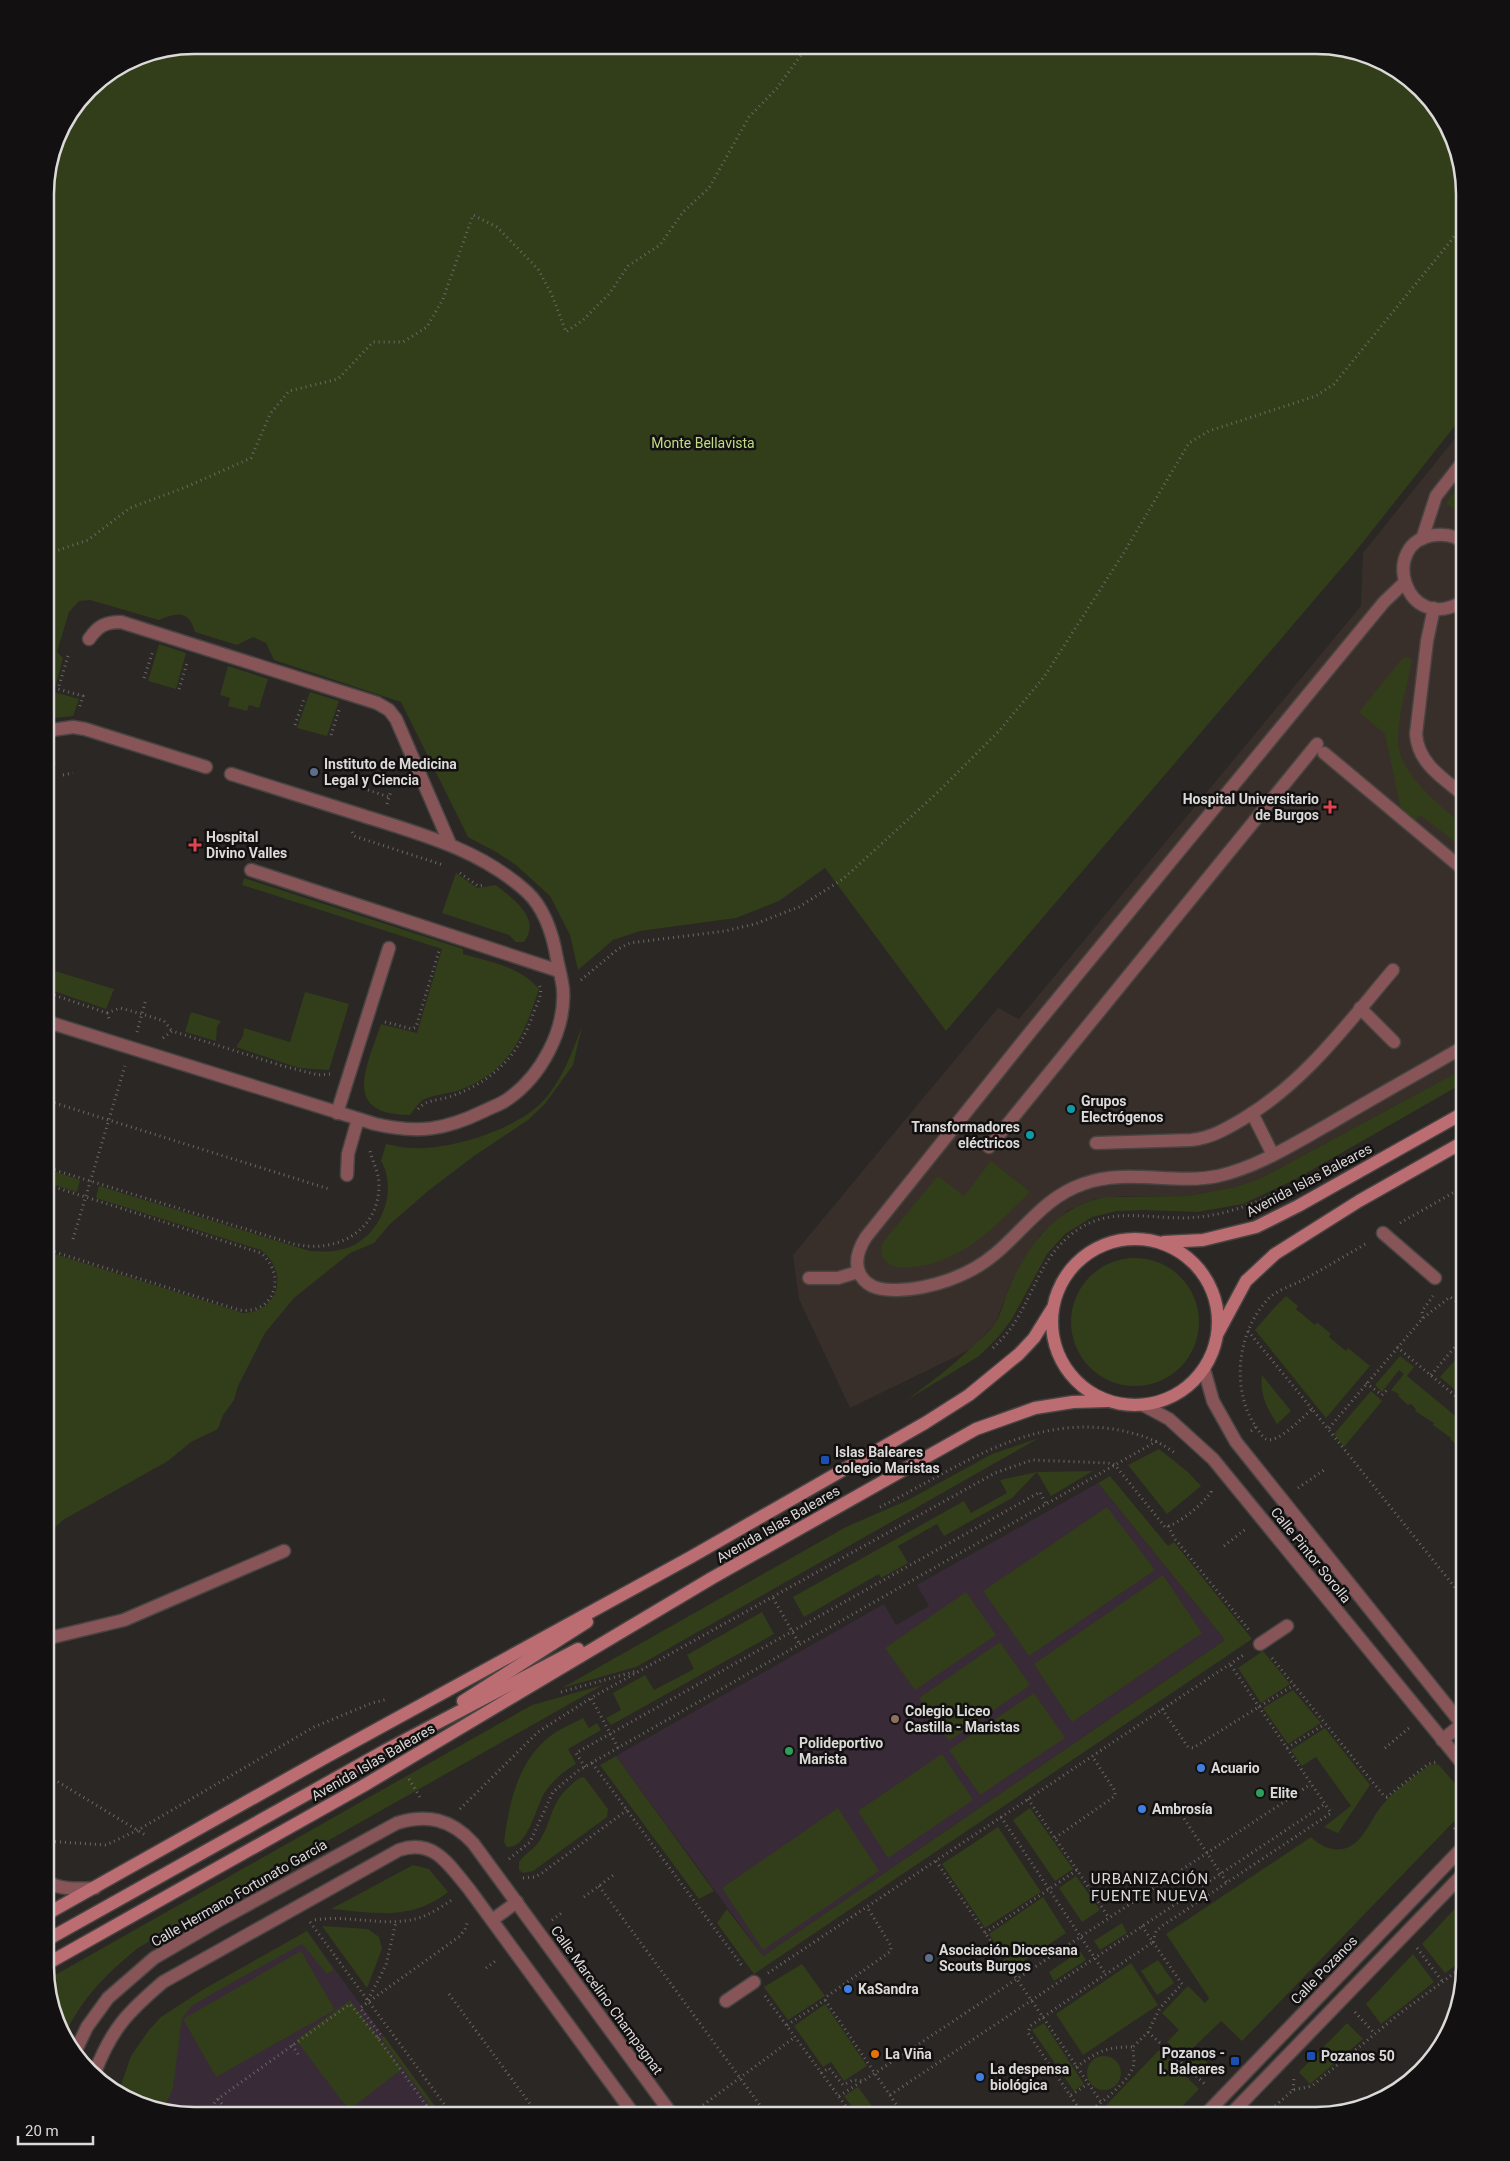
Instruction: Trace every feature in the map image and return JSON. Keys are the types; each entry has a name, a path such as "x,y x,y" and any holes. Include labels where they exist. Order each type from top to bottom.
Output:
{"main road":[{"name":"Avenida Islas Baleares","path":"1157,1242 1203,1240 1256,1227 1298,1206 1456,1117"},
{"path":"1218,1333 1217,1306 1206,1279 1186,1256 1172,1247 1136,1238 1116,1240 1099,1246 1084,1256 1070,1268 1060,1283 1052,1309 1051,1326 1055,1348 1062,1364 1073,1379 1088,1391 1108,1401 1125,1405 1143,1405 1171,1397 1190,1385 1204,1369 1211,1357 1218,1333 1246,1281 1275,1254 1359,1201 1456,1147"},
{"name":"Avenida Islas Baleares","path":"54,1910 328,1756 691,1557 925,1423 969,1395 1019,1354 1034,1338 1052,1309"},
{"name":"Avenida Islas Baleares","path":"54,1960 363,1786 712,1578 976,1429 1035,1408 1073,1402 1108,1401"},
{"name":"Avenida Islas Baleares","path":"386,1750 691,1557"},
{"name":"Avenida Islas Baleares","path":"54,1937 386,1750 712,1578"}],"street":[{"path":"1422,539 1436,496 1456,470"},
{"path":"1456,539 1441,534 1431,535 1422,539 1414,545 1405,558 1403,573 1404,583 1416,600 1434,608 1445,609 1456,606"},
{"path":"1404,583 1384,602 1205,818 866,1237 859,1248 858,1272 868,1284 875,1288 886,1289 911,1289 950,1280 994,1255 1046,1204 1066,1191 1083,1184 1107,1178 1202,1178 1238,1170 1273,1155 1456,1051"},
{"path":"1434,608 1427,641 1416,734 1417,744 1421,754 1431,768 1456,789"},
{"path":"89,639 97,628 102,625 108,622 121,622 377,703 389,710 396,719 450,844"},
{"path":"54,730 73,727 85,729 206,767"},
{"path":"989,1146 1321,749 1456,871"},
{"path":"54,1024 358,1119 405,1130 456,1124 507,1100 532,1077 549,1051 558,1027 563,990 547,921 536,901 502,872 450,844 231,774"},
{"path":"250,870 559,971"},
{"path":"337,1112 389,948"},
{"path":"1096,1143 1204,1139 1220,1133 1286,1089 1312,1066 1393,970"},
{"path":"1360,1008 1394,1042"},
{"path":"1252,1113 1273,1155"},
{"path":"347,1175 348,1154 358,1119"},
{"path":"1383,1233 1435,1278"},
{"path":"809,1278 838,1278 858,1272"},
{"name":"Calle Pintor Sorolla","path":"1204,1369 1213,1401 1236,1442 1456,1716"},
{"name":"Calle Pintor Sorolla","path":"1143,1405 1170,1419 1213,1459 1456,1756"},
{"path":"54,1637 124,1620 284,1551"},
{"path":"1260,1644 1287,1626"},
{"name":"Calle Pintor Sorolla","path":"1442,1740 1456,1731"},
{"name":"Calle Hermano Fortunato García","path":"78,2045 86,2027 108,1998 134,1973 174,1946 397,1823 419,1818 434,1819 453,1825"},
{"name":"Calle Marcelino Champagnat","path":"453,1825 469,1839 517,1902 666,2107"},
{"path":"97,2067 103,2051 124,2018 135,2005 163,1982 399,1850 410,1846 435,1852 445,1860 492,1920 628,2107"},
{"name":"Calle Pozanos","path":"1213,2107 1456,1857"},
{"path":"1238,2107 1456,1881"},
{"path":"54,1885 70,1889 95,1888"},
{"path":"492,1920 517,1902"},
{"path":"726,2001 754,1982"}],"path":[{"path":"54,552 88,540 130,508 186,487 250,458 270,414 289,392 338,379 373,342 403,342 427,327 443,299 473,215 497,227 538,269 552,295 566,332 583,320 610,294 628,266 660,245 683,212 709,188 749,117 777,88 802,54"},
{"path":"563,990 580,982 618,949 630,943 725,931 756,924 799,907 843,879 938,792 999,732 1044,677 1123,554 1189,443 1209,430 1316,396 1334,384 1456,233"},
{"path":"144,678 155,643"},
{"path":"179,689 189,655"},
{"path":"68,656 58,689 83,696 78,711"},
{"path":"295,725 307,691"},
{"path":"331,735 342,702"},
{"path":"368,796 369,790 389,796"},
{"path":"349,826 354,836 448,867"},
{"path":"456,870 478,886 488,884"},
{"path":"380,1021 412,1029 416,1026 439,951"},
{"path":"413,1116 427,1101 448,1097 484,1082 510,1059 528,1030 541,992 540,987 535,981"},
{"path":"54,995 107,1013 120,1008 142,1014 164,1022 172,1031 306,1073 329,1075 335,1071"},
{"path":"136,1035 146,999"},
{"path":"107,1013 115,1029"},
{"path":"155,1041 172,1031"},
{"path":"129,1033 142,1037"},
{"path":"72,1239 131,1048"},
{"path":"54,1103 329,1189"},
{"path":"54,1170 91,1181"},
{"path":"54,1187 261,1253 270,1262 275,1273 276,1283 271,1296 264,1305 257,1308 239,1310 54,1252"},
{"path":"986,1354 1008,1332 1015,1322 1050,1255 1074,1232 1100,1219 1113,1215 1201,1217 1241,1208 1282,1191"},
{"path":"1312,1409 1279,1438 1271,1441 1265,1439 1248,1415 1241,1396 1241,1358 1248,1331 1272,1296 1456,1191"},
{"path":"1329,1428 1422,1318 1450,1297 1456,1301"},
{"path":"1422,1318 1422,1311 1430,1299"},
{"path":"1248,1331 1329,1428 1332,1436 1456,1589"},
{"path":"1431,1375 1456,1346"},
{"path":"1397,1347 1456,1396"},
{"path":"1366,1383 1382,1395 1389,1388"},
{"path":"872,1511 999,1444 1045,1431 1084,1426 1132,1433 1157,1441 1182,1458"},
{"path":"1236,1442 1256,1427"},
{"path":"493,1871 530,1842 541,1821 544,1807 553,1792 562,1782 584,1767 1157,1441"},
{"path":"460,1809 538,1732 591,1698 995,1473 1032,1460 1093,1460 1115,1465 1165,1527 1172,1526 1204,1501 1211,1492 1210,1485"},
{"path":"584,1767 576,1753 1040,1492 1046,1504"},
{"path":"1168,1526 1175,1539 1384,1796 1387,1797 1428,1764 1436,1762 1442,1764"},
{"path":"773,1598 800,1645"},
{"path":"754,1982 1260,1644"},
{"path":"1078,2107 1028,2032 1030,2026 1153,1942 1156,1931 1331,1814 1230,1664"},
{"path":"556,1693 644,1669"},
{"path":"1162,1709 1190,1749 1294,1686"},
{"path":"54,1841 106,1845 138,1830 314,1727 372,1704 397,1697"},
{"path":"591,1698 618,1748"},
{"path":"1287,1748 1325,1724"},
{"path":"1055,1838 1115,1796 1115,1791 1092,1756"},
{"path":"592,1763 846,2107"},
{"path":"407,1776 422,1801"},
{"path":"54,1779 149,1838"},
{"path":"838,2096 1311,1784"},
{"path":"1028,1799 1109,1918"},
{"path":"1174,1802 1227,1883"},
{"path":"890,2095 1325,1804"},
{"path":"516,1875 527,1878 542,1874 627,1810"},
{"path":"1001,1817 1106,1975"},
{"path":"936,1861 1101,2102"},
{"path":"985,1933 1077,1870"},
{"path":"584,1897 615,1874"},
{"path":"599,1886 761,2107"},
{"path":"309,1921 330,1918 396,1922 420,1918 439,1909 456,1897 450,1890"},
{"path":"787,2025 826,2000 826,1997 892,1951 892,1946 867,1907"},
{"path":"301,1926 319,1912"},
{"path":"378,2038 381,2036 360,2008 460,1936 468,1921 467,1912"},
{"path":"309,1921 446,2107"},
{"path":"368,2001 386,1964 396,1922"},
{"path":"1076,2066 1097,2052 1112,2047 1133,2047 1148,2032 1160,2008 1182,1984 1142,1926"},
{"path":"1416,1947 1442,1981"},
{"path":"1274,2107 1293,2090 1312,2086 1456,1971"},
{"path":"449,1994 532,2107"},
{"path":"826,2000 898,2107"},
{"path":"214,2107 218,2099 350,2004 378,2038 428,2107"},
{"path":"1355,2012 1375,2034"},
{"path":"1148,2032 1207,2086"},
{"path":"700,2107 795,2037"},
{"path":"292,2045 300,2057"},
{"path":"1095,2107 1117,2089 1134,2065 1133,2047"},
{"path":"822,2073 829,2068 843,2085 854,2080 862,2081"},
{"path":"1071,2096 1088,2084"},
{"path":"218,2099 224,2107"}],"shaded area":[{"name":"Hospital Universitario de Burgos","path":"1456,437 1456,1073 1261,1178 1235,1187 1188,1196 1123,1196 1095,1199 1068,1210 1040,1235 1010,1285 995,1324 969,1350 850,1408 799,1299 793,1255 998,1008 1019,1019 1361,606 1363,553"},
{"name":"Colegio Liceo Castilla - Maristas","path":"1098,1483 1225,1640 763,1956 616,1756 884,1604 896,1625 929,1606 917,1585"},
{"path":"307,1931 435,2107 185,2107 167,2105 140,2097 121,2086 131,2056 149,2030 161,2017 218,1981"}],"green space":[{"name":"Monte Bellavista","path":"185,54 1325,54 1361,61 1394,77 1427,109 1446,140 1455,176 1456,194 1456,424 1356,551 946,1031 825,868 779,901 736,918 640,931 613,940 578,970 570,935 550,896 516,865 468,837 401,702 274,660 266,643 253,637 237,645 195,632 186,616 177,614 159,620 90,600 79,601 69,612 57,652 63,658 54,692 54,185 56,167 64,140 83,109 95,95 116,77 140,64 167,56"},
{"path":"1456,490 1456,511 1446,503"},
{"path":"159,644 186,653 176,689 148,681"},
{"path":"1406,657 1412,661 1400,718 1399,750 1404,763 1421,787 1456,819 1456,842 1420,815 1415,820 1401,809 1385,734 1359,712 1402,659"},
{"path":"228,666 268,679 259,708 249,705 247,711 228,706 230,698 220,695"},
{"name":"Monte Bellavista","path":"54,692 79,699 73,716 54,718"},
{"path":"310,692 339,701 327,736 297,728"},
{"path":"456,873 477,888 496,885 517,903 528,917 530,925 529,933 524,942 516,942 509,935 442,913"},
{"path":"244,878 463,949 463,954 504,966 523,975 539,989 520,1037 503,1062 491,1073 460,1090 426,1099 419,1103 410,1115 388,1113 374,1107 366,1097 364,1085 370,1056 381,1024 417,1033 442,949 242,885"},
{"path":"54,971 114,989 106,1009 54,991"},
{"path":"305,992 349,1004 329,1070 299,1068 236,1047 243,1036 244,1028 290,1042"},
{"path":"191,1012 221,1021 217,1027 216,1041 185,1032"},
{"path":"582,1027 573,1065 545,1104 528,1120 474,1156 428,1191 389,1225 374,1243 350,1253 294,1298 265,1333 238,1386 234,1400 223,1415 218,1429 191,1442 168,1461 63,1520 54,1528 54,1254 243,1313 256,1311 265,1305 272,1298 276,1289 275,1269 270,1259 261,1250 96,1198 99,1186 310,1251 331,1251 347,1248 363,1240 372,1231 384,1209 388,1185 386,1172 381,1161 386,1144 405,1148 444,1146 498,1130 514,1122 540,1104 548,1096 565,1067"},
{"path":"1456,1073 1456,1087 1296,1179 1243,1204 1197,1212 1117,1211 1092,1217 1065,1234 1047,1254 1012,1319 998,1337 979,1356 907,1400 951,1366 992,1328 997,1321 1018,1270 1036,1241 1047,1228 1073,1209 1106,1197 1188,1196 1235,1187 1261,1178"},
{"path":"991,1161 1030,1192 1005,1217 963,1250 930,1264 899,1268 883,1258 881,1247 883,1242 938,1176 964,1196"},
{"path":"54,1171 80,1180 77,1192 54,1185"},
{"path":"1135,1258 1148,1259 1160,1263 1171,1268 1181,1276 1189,1286 1194,1297 1198,1309 1198,1335 1194,1347 1189,1358 1181,1368 1171,1376 1160,1381 1148,1385 1135,1386 1122,1385 1110,1381 1099,1376 1089,1368 1081,1358 1076,1347 1072,1335 1071,1322 1072,1309 1076,1297 1081,1286 1089,1276 1099,1268 1110,1263 1122,1259"},
{"path":"1286,1296 1298,1306 1296,1309 1315,1325 1317,1322 1331,1334 1329,1337 1346,1351 1348,1348 1370,1366 1326,1418 1255,1330"},
{"path":"1400,1356 1414,1367 1407,1376 1456,1417 1456,1444 1433,1425 1434,1423 1415,1411 1416,1409 1411,1404 1408,1405 1398,1396 1399,1394 1391,1390 1404,1374 1399,1370 1382,1392 1375,1385"},
{"path":"1456,1359 1456,1390 1440,1377"},
{"path":"1262,1375 1291,1411 1277,1424 1265,1401 1262,1389"},
{"path":"1371,1391 1382,1401 1344,1447 1334,1434"},
{"path":"1039,1438 636,1667 562,1688 846,1527 908,1500 992,1454"},
{"path":"1159,1449 1188,1472 1201,1486 1167,1514 1128,1465"},
{"path":"1093,1471 1051,1496 1037,1472"},
{"path":"1037,1472 1012,1498 944,1536 937,1524 898,1546 908,1563 881,1578 879,1574 804,1617 793,1597 964,1501 971,1513 1007,1493 1000,1480"},
{"path":"1110,1476 1168,1546 1174,1542 1252,1639 754,1974 717,1923 727,1909 763,1956 1225,1640 1098,1483"},
{"path":"1107,1507 1155,1570 1029,1656 983,1591"},
{"path":"1163,1575 1202,1633 1072,1722 1034,1664"},
{"path":"966,1592 996,1635 915,1690 885,1648"},
{"path":"762,1612 774,1634 611,1725 606,1718 621,1710 613,1693 645,1675 654,1690 694,1669 687,1655"},
{"path":"1000,1642 1030,1685 949,1741 919,1698"},
{"path":"1263,1651 1290,1684 1261,1703 1238,1668"},
{"path":"603,1685 138,1948 95,1988 78,2011 68,2029 59,2003 54,1975 532,1705"},
{"path":"1293,1690 1321,1723 1288,1744 1263,1708"},
{"path":"1034,1693 1065,1738 980,1795 949,1750"},
{"path":"583,1718 589,1728 597,1723 601,1730 568,1749 576,1764 559,1776 545,1792 521,1841 514,1846 507,1847 504,1842 512,1799 516,1785 529,1759 549,1737"},
{"path":"1325,1728 1370,1785 1338,1833 1324,1827 1351,1806 1316,1757 1302,1766 1291,1750"},
{"path":"942,1754 973,1800 888,1858 858,1811"},
{"path":"616,1756 714,1891 699,1899 600,1765"},
{"path":"1429,1765 1439,1765 1456,1785 1456,1819 1242,2041 1221,2021 1194,2047 1211,2067 1203,2075 1167,2042 1179,2030 1162,2013 1188,1986 1205,2003 1209,1998 1166,1934 1311,1837 1323,1846 1330,1848 1343,1849 1349,1847 1361,1837 1378,1810 1390,1797"},
{"path":"584,1777 608,1809 607,1817 533,1871 523,1873 519,1870 519,1862 538,1843 558,1800 574,1782"},
{"path":"838,1808 879,1871 763,1950 722,1888"},
{"path":"1030,1808 1073,1869 1055,1881 1013,1820"},
{"path":"998,1827 1041,1892 985,1928 942,1864"},
{"path":"413,1865 429,1869 448,1892 421,1907 406,1911 377,1913 331,1909"},
{"path":"1076,1876 1100,1910 1082,1922 1059,1888"},
{"path":"1043,1897 1066,1933 1012,1969 989,1934"},
{"path":"1456,1907 1456,1965 1445,1973 1422,1944"},
{"path":"1122,1923 1127,1933 1100,1950 1094,1941"},
{"path":"322,1926 368,1929 379,1937 382,1949 367,1988"},
{"path":"307,1931 334,1970 327,1974 302,1944 192,2006 182,2018 173,2088 166,2105 140,2097 121,2086 131,2056 149,2030 161,2017 204,1989"},
{"path":"301,1951 335,2010 216,2077 183,2019"},
{"path":"1080,1951 1086,1960 1054,1981 1049,1972"},
{"path":"1413,1954 1434,1982 1381,2024 1366,2004"},
{"path":"1158,1960 1174,1983 1157,1995 1141,1971"},
{"path":"1131,1963 1158,2005 1083,2055 1056,2014"},
{"path":"802,1964 825,1996 788,2020 764,1987"},
{"path":"350,2000 402,2069 353,2107 347,2107 296,2040"},
{"path":"825,2004 867,2066 844,2081 831,2062 823,2067 794,2026"},
{"path":"1044,2023 1084,2084 1074,2091 1032,2030"},
{"path":"1347,2023 1363,2039 1310,2084 1299,2072"},
{"path":"384,2036 435,2107 431,2107 381,2038"},
{"path":"1159,2050 1199,2089 1182,2107 1105,2107"},
{"path":"1104,2056 1116,2061 1121,2073 1116,2085 1104,2090 1092,2085 1087,2073 1092,2061"},
{"path":"858,2087 872,2107 852,2107 844,2096"}],"place":[{"name":"Instituto de Medicina Legal y Ciencia","path":"314,772"},
{"name":"Hospital Universitario de Burgos","path":"1330,807"},
{"name":"Hospital Divino Valles","path":"195,845"},
{"name":"Grupos Electrógenos","path":"1071,1109"},
{"name":"Transformadores eléctricos","path":"1030,1135"},
{"name":"Islas Baleares colegio Maristas","path":"825,1460"},
{"name":"Colegio Liceo Castilla - Maristas","path":"895,1719"},
{"name":"Polideportivo Marista","path":"789,1751"},
{"name":"Acuario","path":"1201,1768"},
{"name":"Elite","path":"1260,1793"},
{"name":"Ambrosía","path":"1142,1809"},
{"name":"Asociación Diocesana Scouts Burgos","path":"929,1958"},
{"name":"KaSandra","path":"848,1989"},
{"name":"La Viña","path":"875,2054"},
{"name":"Pozanos 50","path":"1311,2056"},
{"name":"Pozanos - I. Baleares","path":"1235,2061"},
{"name":"La despensa biológica","path":"980,2077"}],"district":[{"name":"URBANIZACIÓN FUENTE NUEVA","path":"1150,1888"}]}
